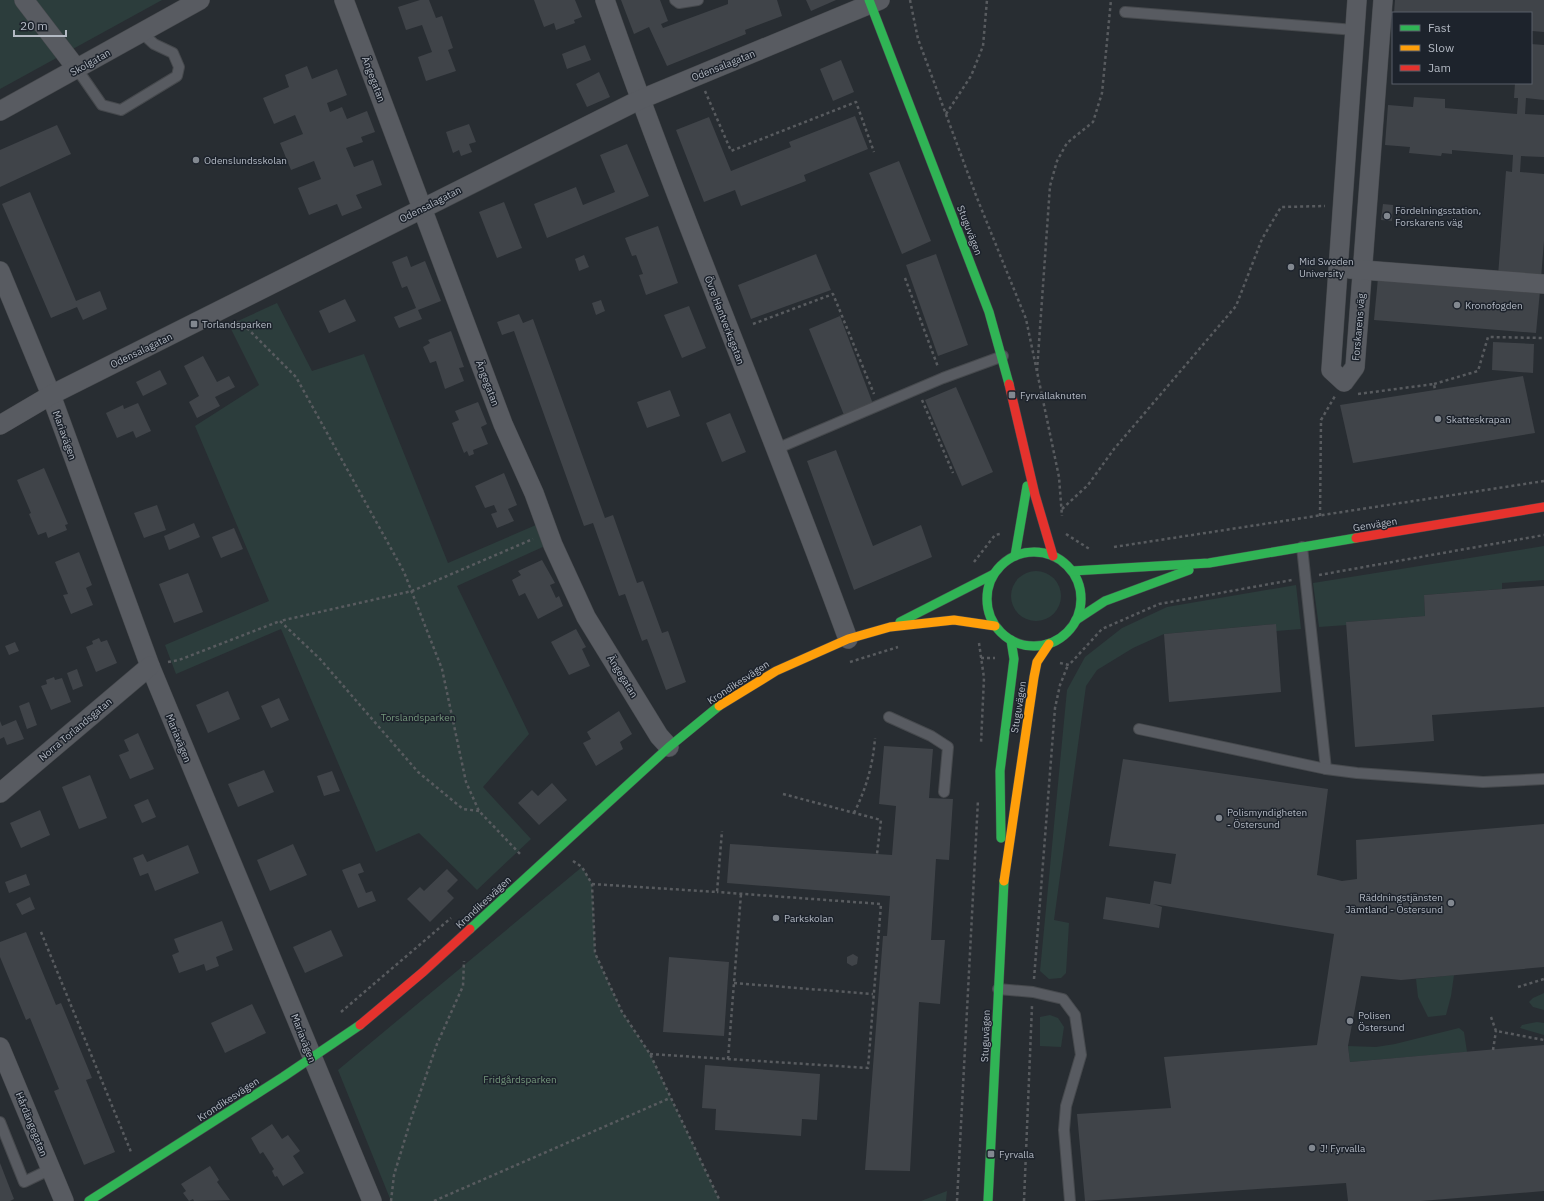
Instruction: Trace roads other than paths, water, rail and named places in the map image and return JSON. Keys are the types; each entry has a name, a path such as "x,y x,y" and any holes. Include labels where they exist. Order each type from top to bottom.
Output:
{"street":[{"path":"24,0 77,69"},
{"name":"Skolgatan","path":"0,111 200,0"},
{"name":"Ängegatan","path":"344,0 505,427 534,493 548,532 586,617 659,736 669,747"},
{"name":"Övre Hantverksgatan","path":"605,0 639,100 776,449 848,639"},
{"path":"1357,0 1338,268 1544,284"},
{"name":"Forskarens väg","path":"1338,268 1331,370 1344,392 1355,366 1383,0"},
{"name":"Odensalagatan","path":"0,425 51,396 639,100 873,1"},
{"name":"Stuguvägen","path":"873,1 989,312 1003,356 1029,475 1053,556"},
{"path":"1354,54 1379,56"},
{"name":"Mariavägen","path":"0,271 51,396 150,666 372,1201"},
{"name":"Stuguvägen","path":"1015,556 1029,475"},
{"name":"Genvägen","path":"1072,571 1209,563 1544,507"},
{"path":"1034,552 1053,556 1063,562 1072,571 1079,586 1081,604 1076,620 1065,635 1049,644 1030,646 1011,640 995,626 988,609 988,591 994,574 1003,563 1015,556 1034,552"},
{"name":"Genvägen","path":"1076,620 1105,602 1209,563"},
{"name":"Krondikesvägen","path":"890,627 994,574"},
{"name":"Krondikesvägen","path":"89,1201 283,1077 360,1025 422,972 669,747 724,702 769,675 848,639 890,627 954,620 995,626"},
{"name":"Stuguvägen","path":"1004,872 998,810 998,776 1014,659 1011,640"},
{"name":"Stuguvägen","path":"988,1201 1004,872 1034,676 1037,662 1049,644"},
{"name":"Norra Torlandsgatan","path":"0,793 150,666"},
{"name":"Hårdängegatan","path":"0,1047 64,1201"}],"lane":[{"path":"675,0 679,3 698,0"},
{"path":"1125,12 1355,30"},
{"path":"77,69 102,105 121,110 177,76 179,67 172,53 154,44 142,33"},
{"path":"776,449 943,378 1003,356"},
{"path":"1302,547 1326,769"},
{"path":"889,717 931,736 948,747 944,792"},
{"path":"1139,729 1326,769 1357,774 1483,782 1544,780"},
{"path":"998,989 1033,992 1063,999 1075,1015 1081,1055 1066,1106 1064,1130 1070,1201"},
{"path":"0,1122 24,1182 51,1169"}],"place":[{"name":"Odenslundsskolan","path":"196,160"},
{"name":"Fördelningsstation, Forskarens väg","path":"1387,216"},
{"name":"Mid Sweden University","path":"1291,267"},
{"name":"Kronofogden","path":"1457,305"},
{"name":"Torlandsparken","path":"194,324"},
{"name":"Fyrvallaknuten","path":"1012,395"},
{"name":"Skatteskrapan","path":"1438,419"},
{"name":"Polismyndigheten - Östersund","path":"1219,818"},
{"name":"Räddningstjänsten Jämtland - Östersund","path":"1451,903"},
{"name":"Parkskolan","path":"776,918"},
{"name":"Polisen Östersund","path":"1350,1021"},
{"name":"J! Fyrvalla","path":"1312,1148"},
{"name":"Fyrvalla","path":"991,1154"}],"park label":[{"name":"Torslandsparken","path":"418,717"},
{"name":"Fridgårdsparken","path":"520,1079"}]}
